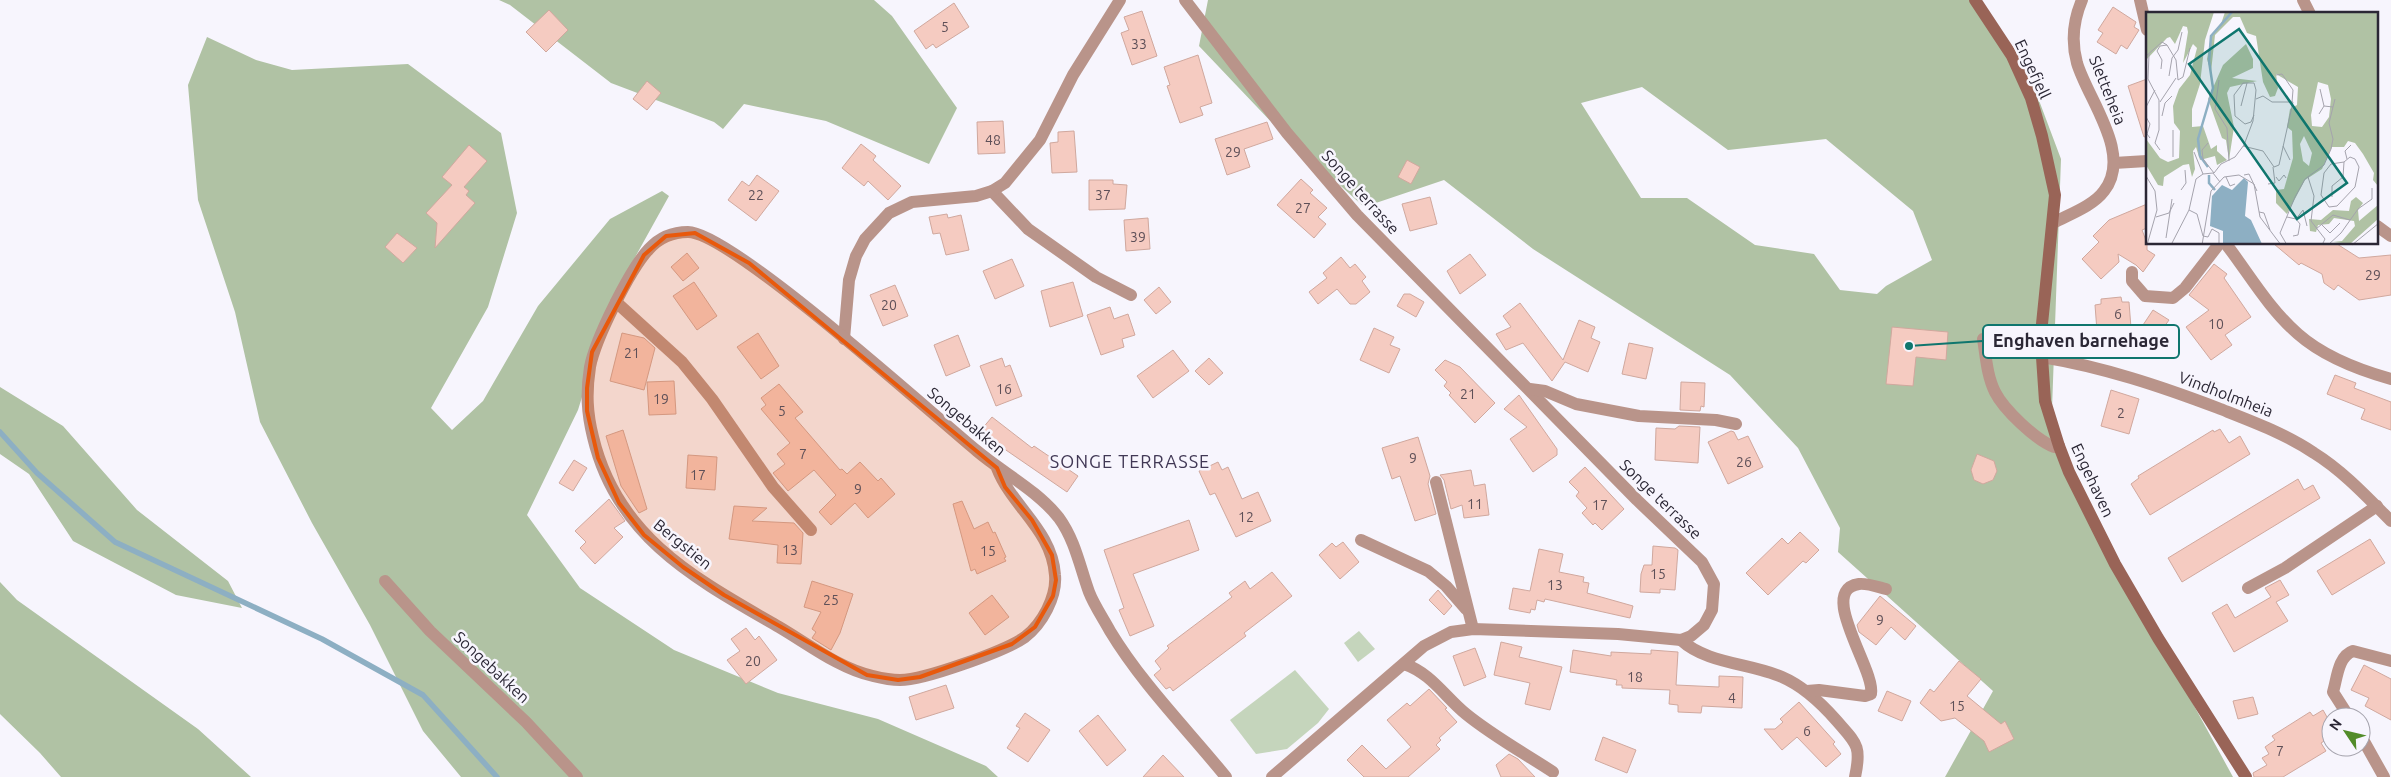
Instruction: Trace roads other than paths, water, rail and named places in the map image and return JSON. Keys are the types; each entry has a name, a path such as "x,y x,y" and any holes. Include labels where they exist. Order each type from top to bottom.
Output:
{"street":[{"path":"844,339 849,280 856,256 865,239 889,214 912,202 976,196 992,191 1005,183 1040,140 1073,76 1120,0"},
{"name":"Songe terrasse","path":"1185,0 1287,133 1357,215 1613,476 1696,556 1709,572 1714,584 1712,610 1704,625 1691,636 1681,640"},
{"name":"Engefjell","path":"1975,0 2012,56 2031,98 2047,159"},
{"name":"Sletteheia","path":"2053,223 2094,200 2104,191 2112,178 2114,162 2111,140 2078,64 2075,50 2073,28 2082,0"},
{"path":"2140,0 2146,26"},
{"path":"2303,0 2309,12"},
{"name":"Engehaven","path":"2047,159 2055,195 2042,324 2042,357 2045,400 2059,446 2069,472 2115,564 2158,638 2246,777"},
{"path":"2114,162 2146,161"},
{"path":"992,191 1028,229 1096,277 1130,295"},
{"path":"2378,227 2391,236"},
{"name":"Songebakken","path":"616,302 651,246 666,236 685,232 708,237 749,263 844,339 997,468 1031,491 1059,519 1076,550 1091,596 1112,634 1134,666 1226,777"},
{"path":"2132,272 2132,281 2145,296 2173,298 2185,288 2218,245"},
{"path":"2227,245 2273,308 2298,334 2321,350 2366,372 2391,379"},
{"path":"616,302 682,362 712,400 773,486 811,530"},
{"name":"Bergstien","path":"616,302 592,352 586,388 587,411 598,458 619,503 644,536 683,567 724,595 838,662 867,675 898,680 928,674 1012,644 1035,627 1053,596 1056,580 1052,555 1036,526 1005,487 997,468"},
{"path":"1983,340 1989,373 1996,394 2030,433 2042,442 2054,447 2059,446"},
{"name":"Vindholmheia","path":"2042,357 2071,362 2151,382 2279,432 2328,463 2377,506 2391,521"},
{"path":"1530,390 1546,391 1576,404 1639,416 1716,420 1736,424"},
{"path":"1436,482 1473,629"},
{"path":"2248,588 2285,568 2377,506"},
{"path":"1361,540 1428,571 1446,586 1468,611"},
{"name":"Songebakken","path":"385,581 430,631 526,722 576,777"},
{"path":"1806,691 1819,690 1865,696 1872,694 1873,687 1870,677 1848,624 1842,604 1842,596 1846,590 1860,584 1886,589"},
{"path":"1272,777 1404,664 1437,639 1451,632 1473,629 1618,634 1681,640 1702,653 1782,677 1806,691 1828,711 1857,743 1858,762 1855,777"},
{"path":"2343,707 2333,692 2340,664 2348,653 2353,651 2391,661"},
{"path":"1404,664 1422,672 1466,714 1553,772"},
{"path":"2371,754 2384,777"}],"waterway":[{"path":"0,432 37,473 115,542 322,639 423,695 497,777"}],"place":[{"name":"Enghaven barnehage","path":"1909,346"}],"district":[{"name":"SONGE TERRASSE","path":"1130,461"}]}
